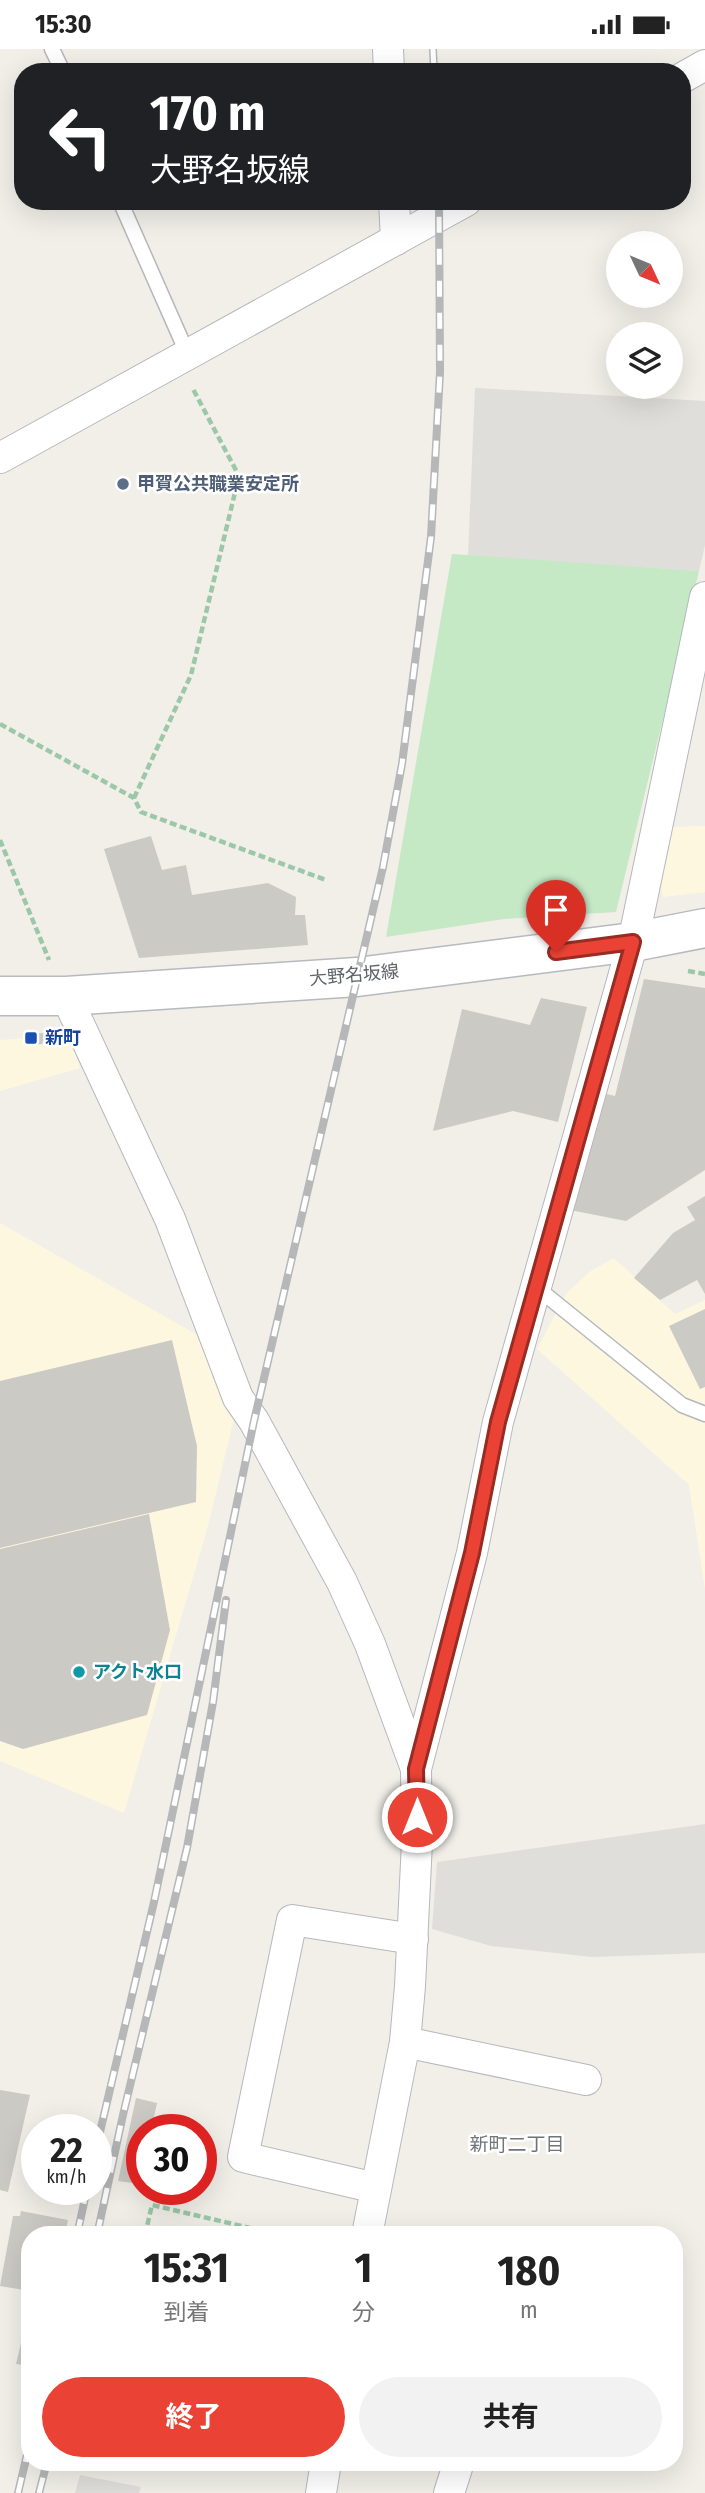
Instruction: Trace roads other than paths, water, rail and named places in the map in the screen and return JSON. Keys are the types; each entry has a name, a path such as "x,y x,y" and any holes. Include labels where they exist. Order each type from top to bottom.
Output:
{"main road":[{"name":"大野名坂線","path":"0,996 66,996 357,977 633,942 705,928"}],"street":[{"path":"394,210 396,240"},
{"path":"0,457 450,210"},
{"path":"369,2226 405,2042 417,1842 416,1769 472,1553 498,1422 633,942 705,597"},
{"path":"66,996 170,1219 237,1398 254,1420 342,1582 370,1643 416,1769"},
{"path":"376,2188 243,2157 292,1920 413,1939"},
{"path":"405,2042 586,2080"},
{"path":"321,2493 325,2471"},
{"path":"449,2493 456,2471"}],"lane":[{"path":"124,210 183,357"},
{"path":"536,1287 682,1405 705,1414"}],"railway":[{"path":"433,49 434,63"},
{"path":"104,2114 154,1902 254,1421 383,867 402,764 431,537 440,372 439,210"},
{"path":"99,2226 187,1848 213,1702 226,1600"},
{"path":"79,2226 84,2205"},
{"path":"18,2493 23,2471"},
{"path":"39,2493 45,2471"}],"place":[{"name":"甲賀公共職業安定所","path":"123,484"},
{"name":"新町","path":"31,1038"},
{"name":"アクト水口","path":"79,1672"}],"district":[{"name":"新町二丁目","path":"517,2144"}]}
